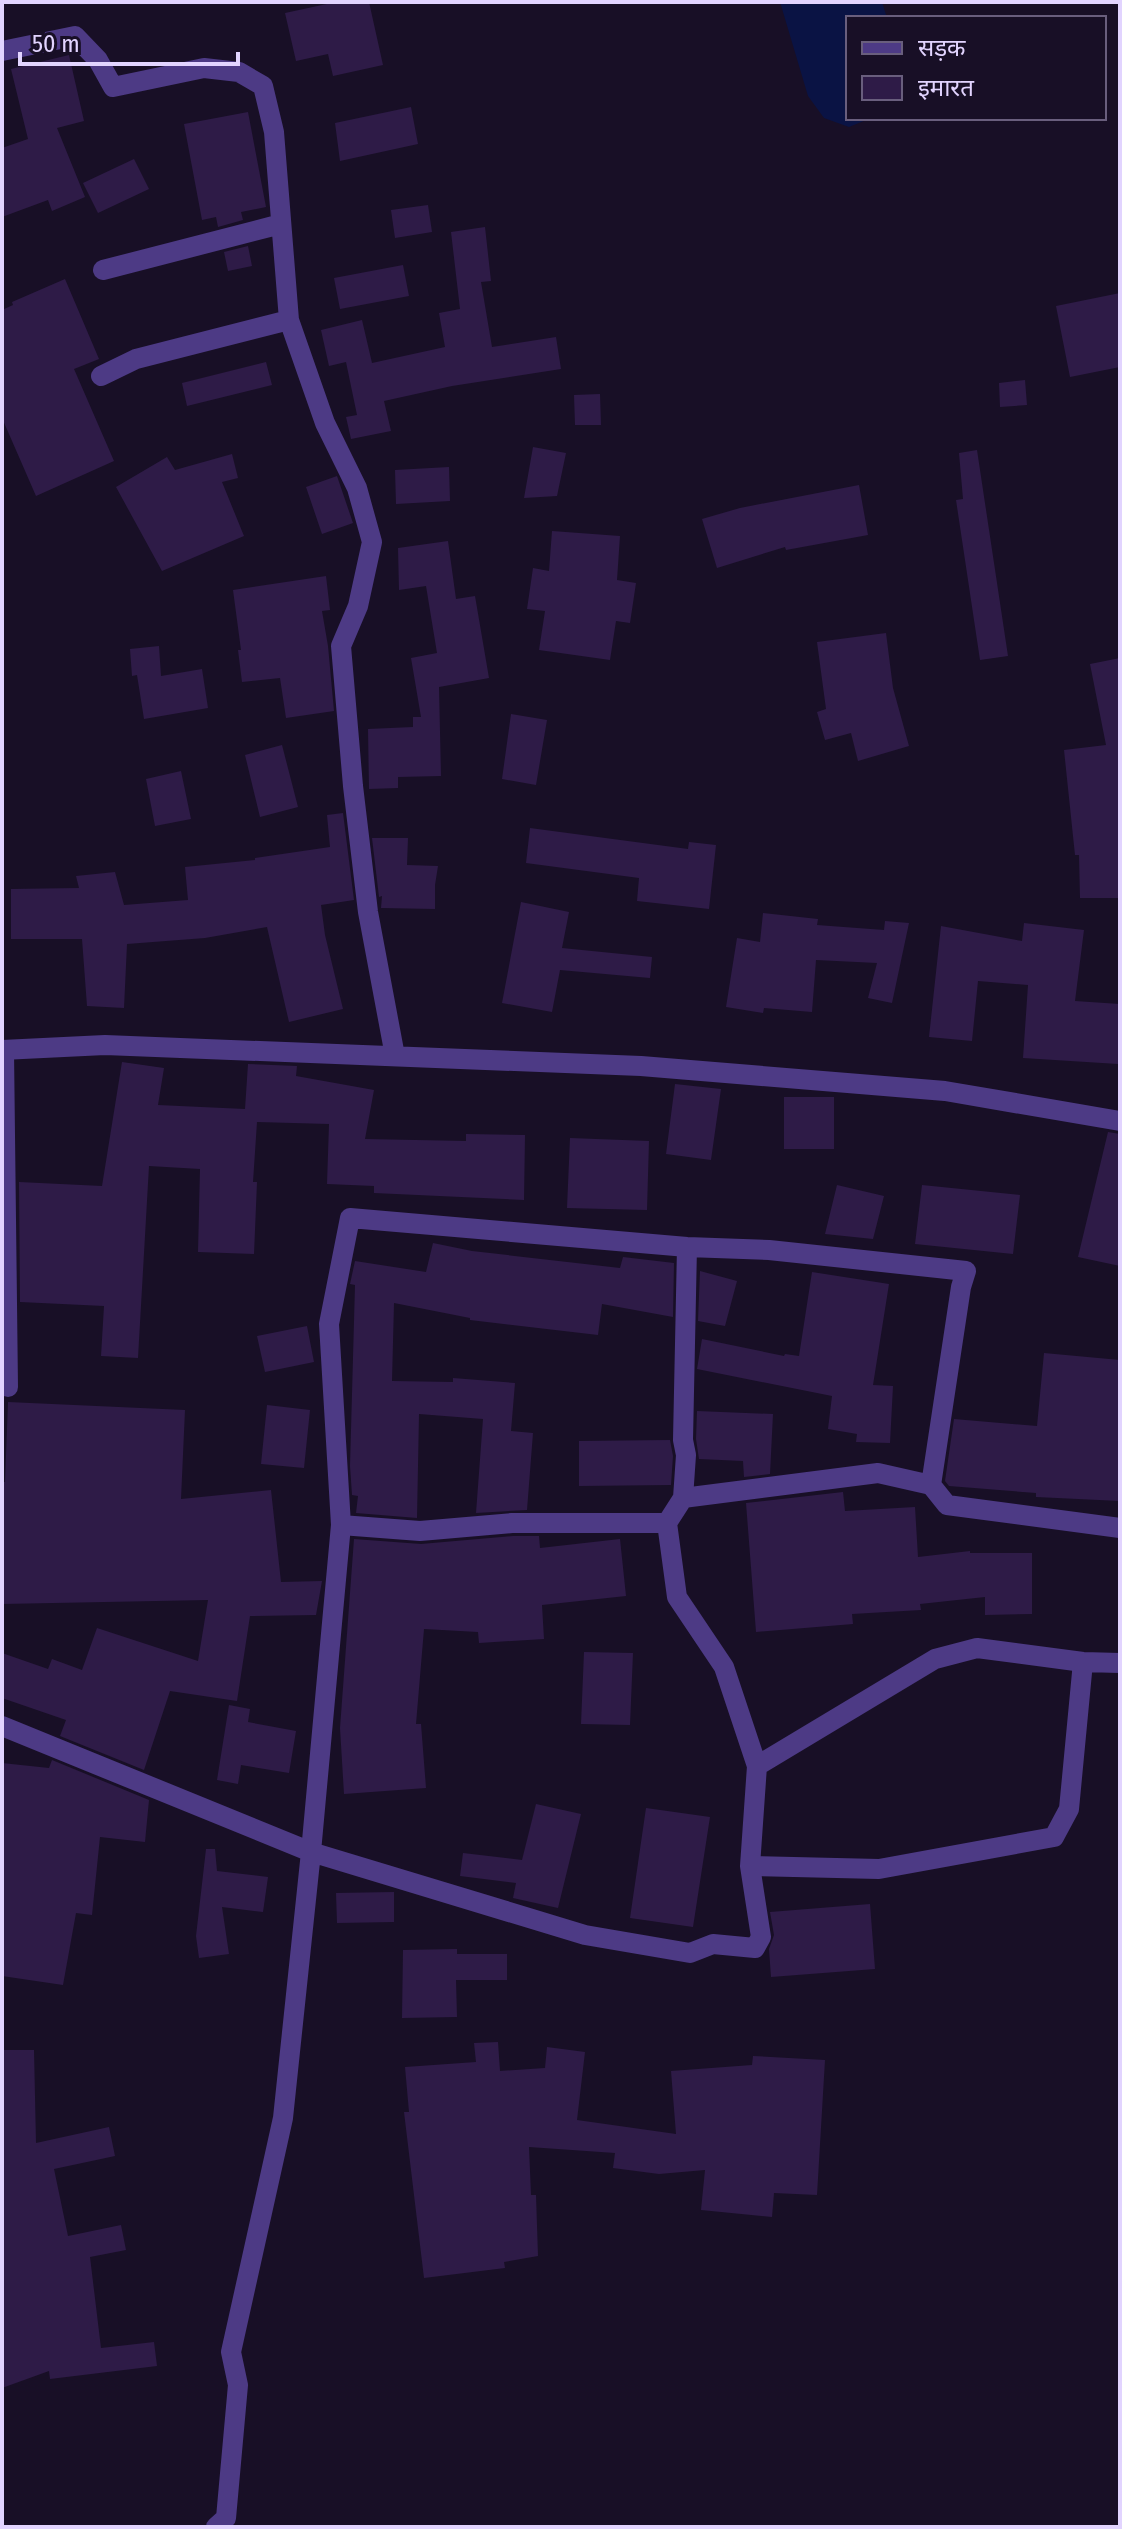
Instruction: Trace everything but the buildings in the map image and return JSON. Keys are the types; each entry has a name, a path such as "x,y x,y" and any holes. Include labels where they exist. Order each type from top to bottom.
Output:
{"street":[{"path":"2,51 75,36 98,60 113,87 204,68 239,72 263,86 274,132 289,320 325,423 357,488 372,542 358,606 341,646 368,912 395,1056"},
{"path":"103,270 281,224"},
{"path":"101,376 136,359 289,320"},
{"path":"8,1387 3,1050 105,1045 641,1066 945,1091 1120,1121"},
{"path":"225,2524 238,2385 231,2352 283,2118 311,1852 341,1525 329,1324 350,1218 687,1247 769,1250 966,1271 931,1485"},
{"path":"2,1726 311,1852 585,1935 690,1953 713,1944 755,1948 761,1937 750,1866 757,1766 724,1667 677,1597 667,1523 683,1498 687,1247"},
{"path":"683,1498 878,1473 931,1485 947,1505 1120,1528"},
{"path":"341,1525 420,1531 512,1523 667,1523"},
{"path":"757,1766 935,1659 977,1648 1083,1662 1120,1663"},
{"path":"750,1866 879,1869 1054,1837 1069,1809 1083,1662"}],"shaded area":[{"path":"780,2 882,2 886,16 846,16 846,120 866,120 849,127 824,118 808,96"}]}
